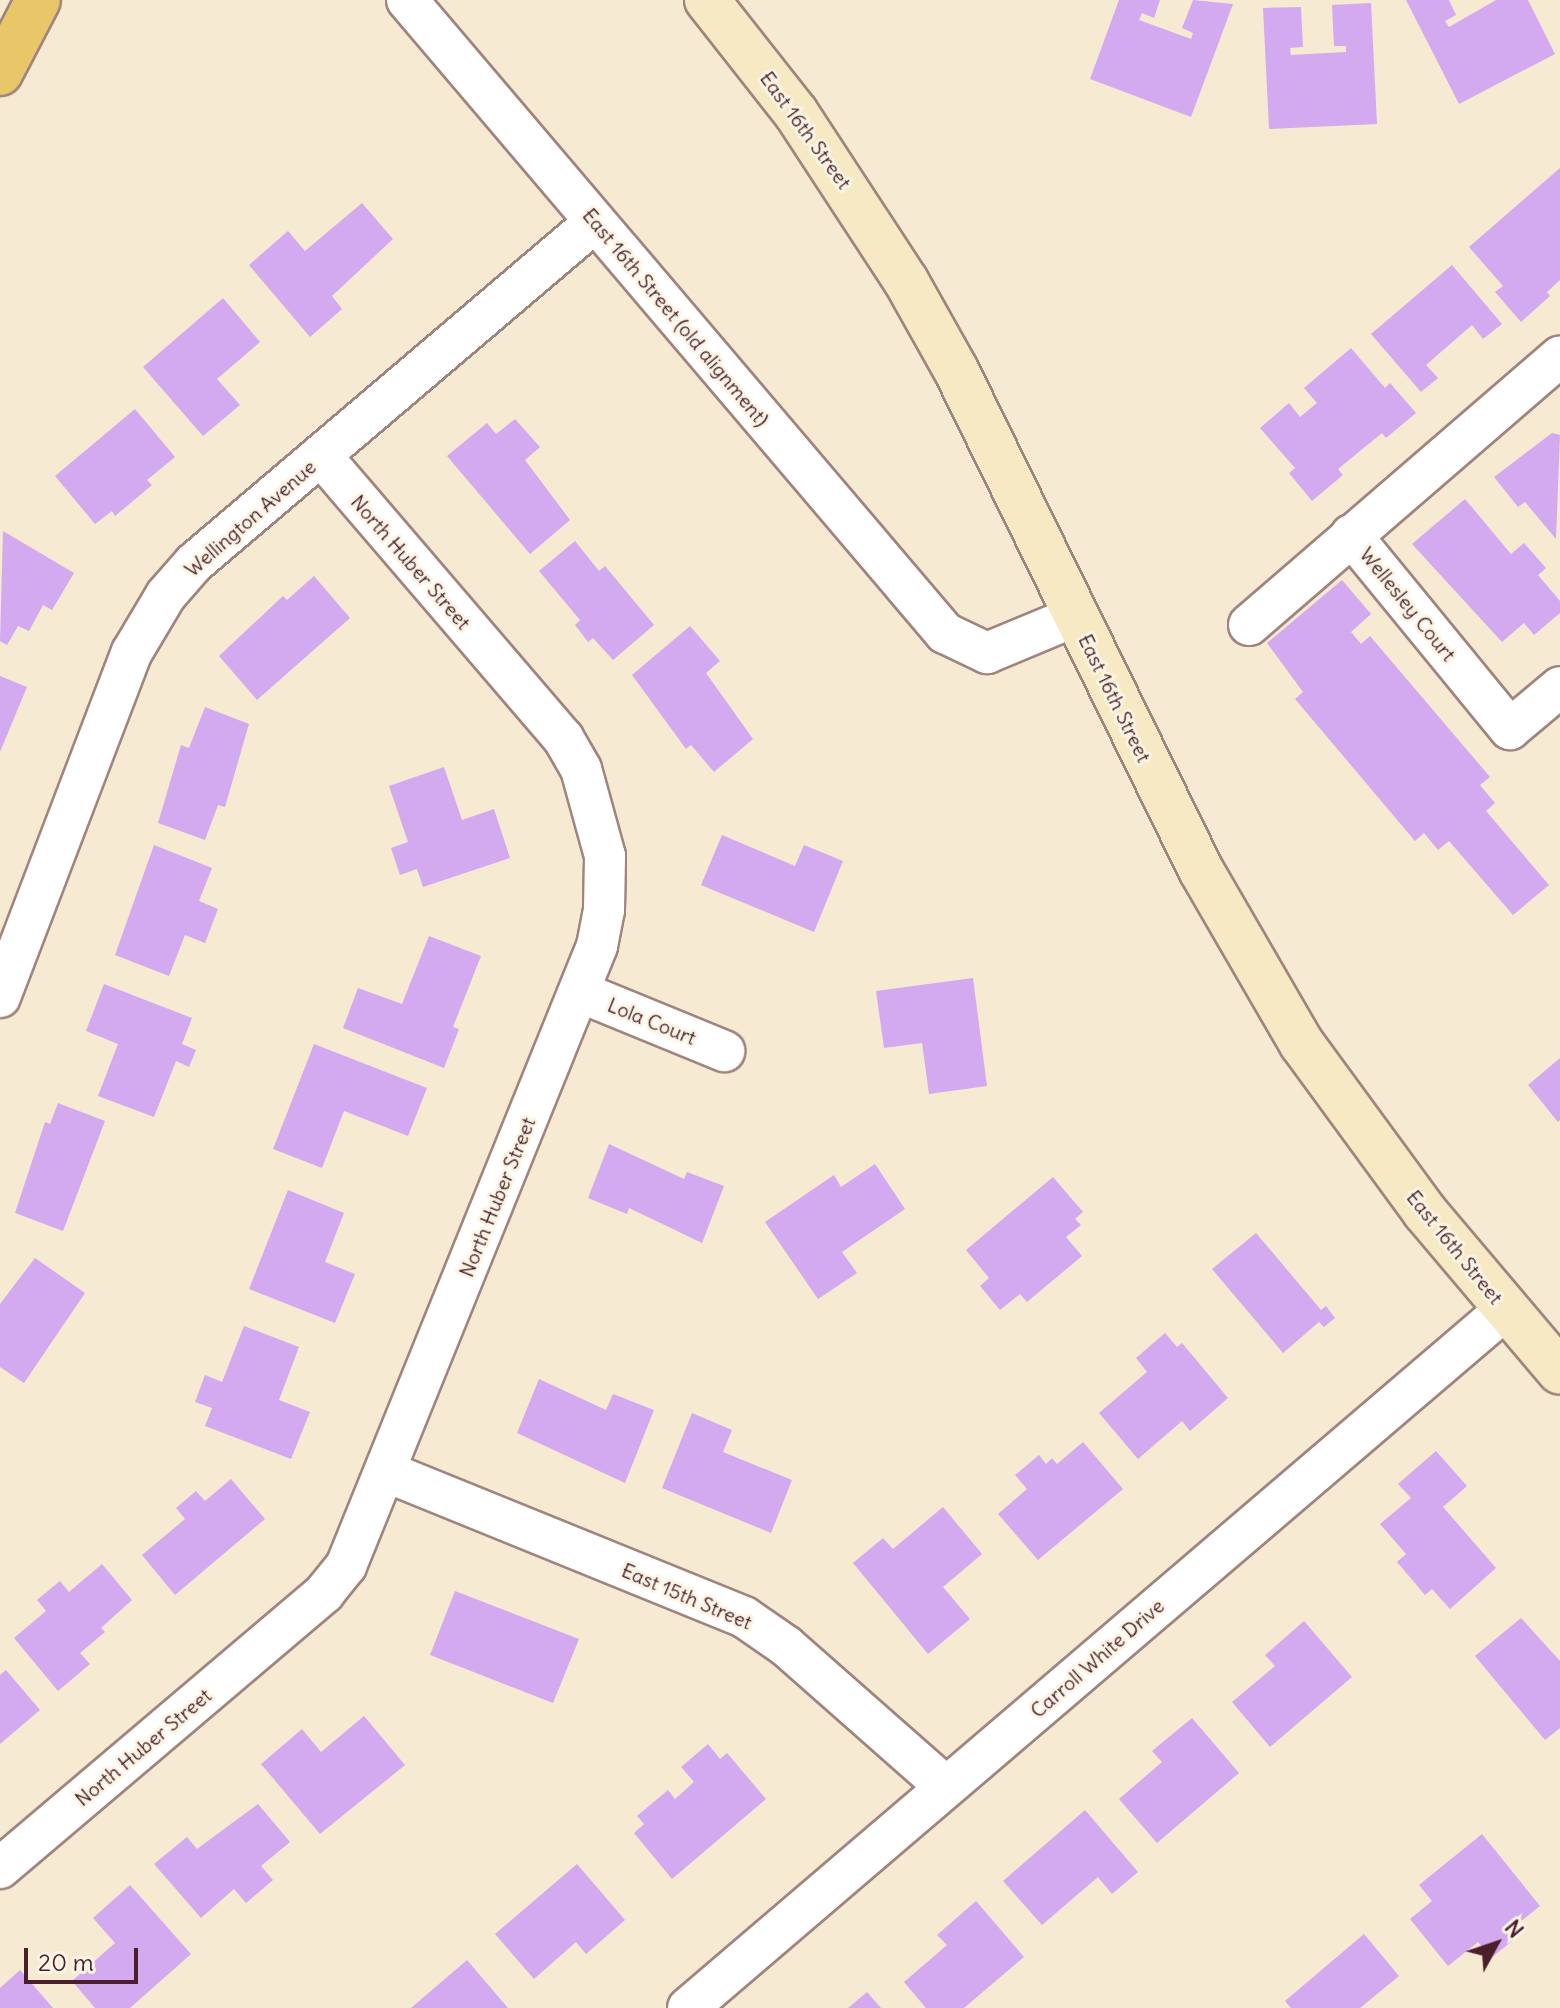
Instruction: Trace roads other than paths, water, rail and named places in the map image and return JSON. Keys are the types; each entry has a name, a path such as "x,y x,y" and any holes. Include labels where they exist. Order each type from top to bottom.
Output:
{"highway":[{"path":"0,73 38,0"}],"street":[{"name":"East 16th Street (old alignment)","path":"407,0 945,633 987,653 1076,616"},
{"name":"East 16th Street","path":"707,0 796,113 906,281 956,370 1201,870 1302,1044 1407,1188 1560,1372"},
{"name":"Wellington Avenue","path":"0,997 132,652 152,614 194,563 595,222"},
{"path":"1351,535 1560,357"},
{"name":"North Huber Street","path":"0,1868 332,1585 359,1541 597,946 605,893 598,821 581,769 563,738 321,456"},
{"name":"Wellesley Court","path":"1249,625 1351,535 1510,729 1560,687"},
{"name":"Lola Court","path":"580,992 724,1051"},
{"name":"Carroll White Drive","path":"688,2008 1506,1309"},
{"name":"East 15th Street","path":"387,1472 744,1617 786,1646 946,1787"}]}
